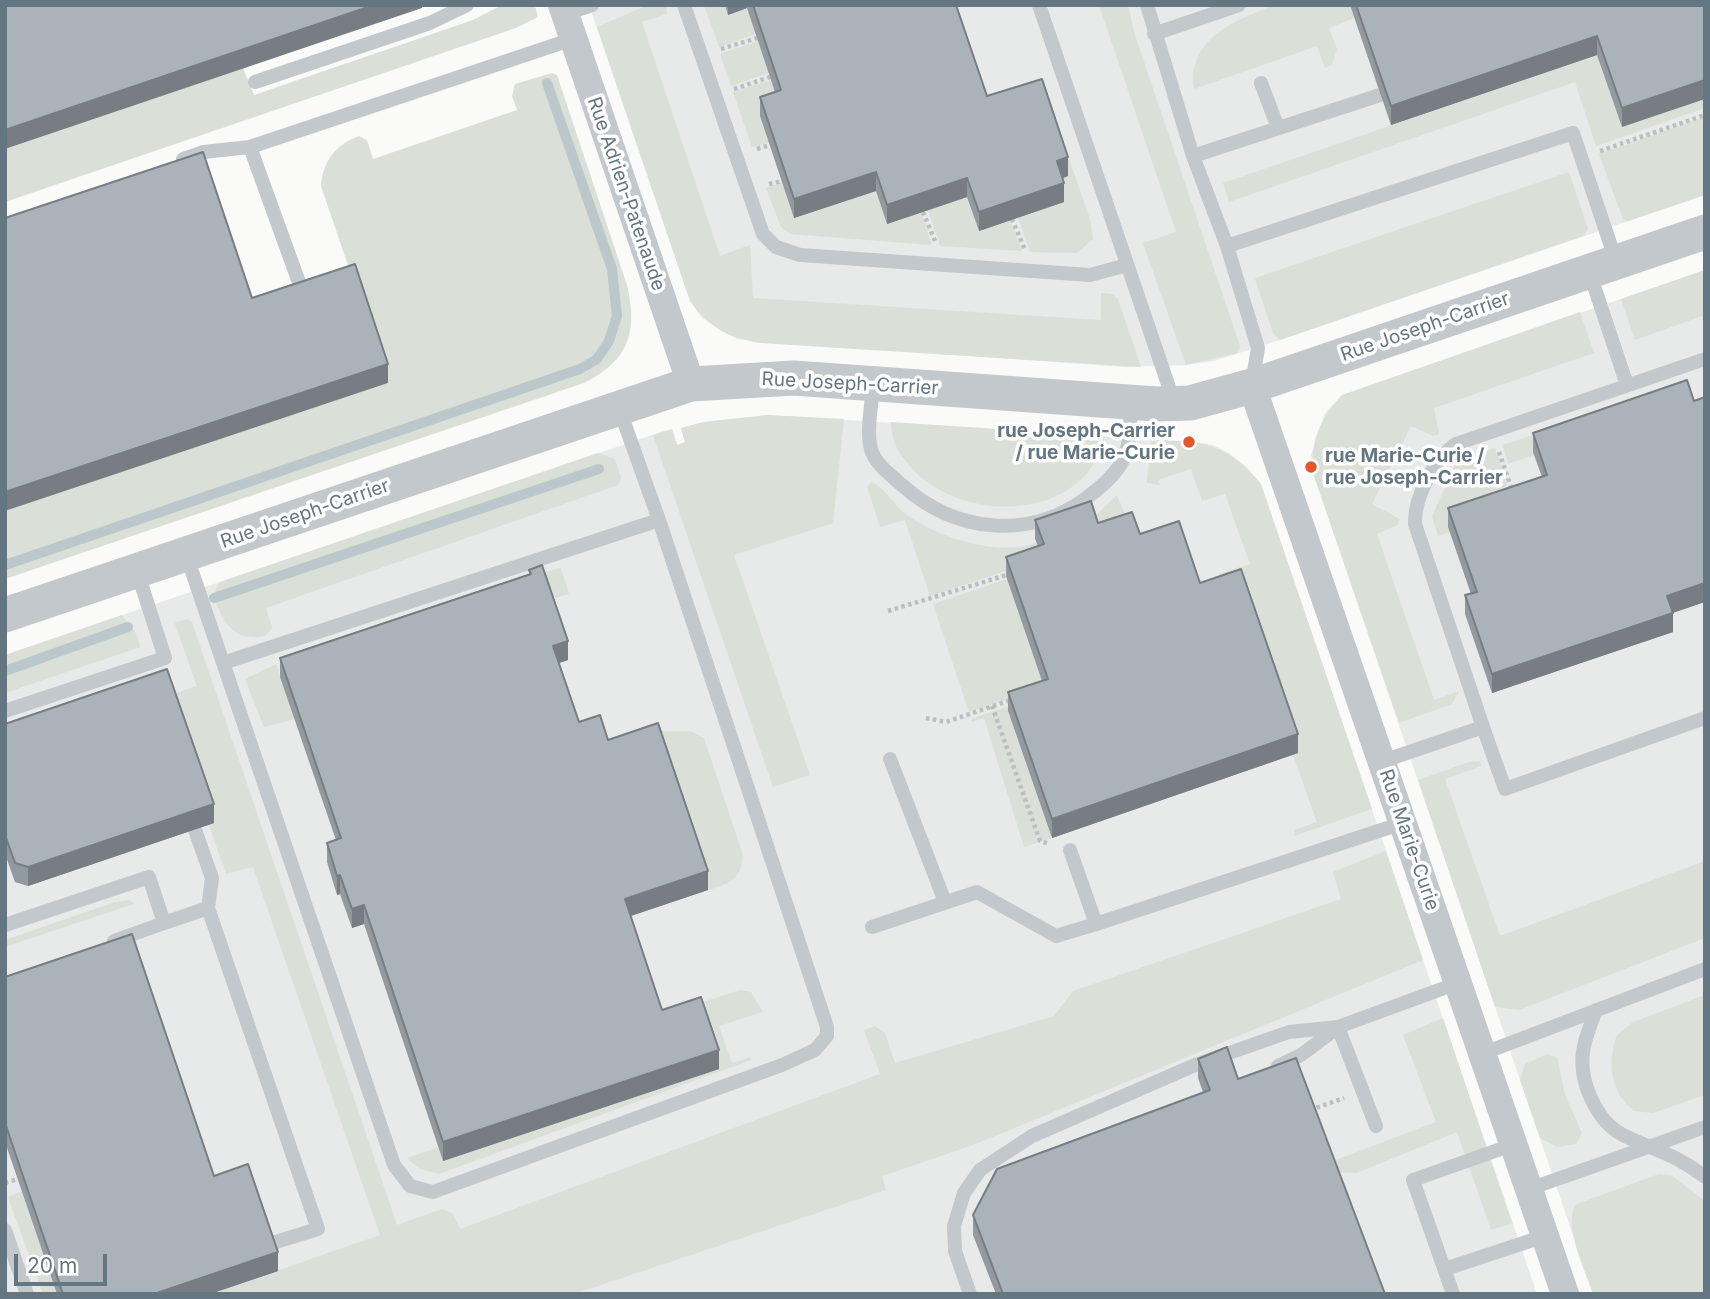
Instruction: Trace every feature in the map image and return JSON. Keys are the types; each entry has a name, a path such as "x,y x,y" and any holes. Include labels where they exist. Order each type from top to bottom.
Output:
{"street":[{"name":"Rue Adrien-Patenaude","path":"567,19 691,384"},
{"name":"Rue Joseph-Carrier","path":"5,615 619,406 691,384 771,377 1175,404 1208,399 1252,386 1705,232"},
{"name":"Rue Marie-Curie","path":"1252,386 1565,1294"}],"lane":[{"path":"255,82 430,23 467,5"},
{"path":"164,165 204,152 250,147 567,19 592,5"},
{"path":"684,5 763,234 776,247 800,256 1090,275 1127,265"},
{"path":"1039,5 1175,404"},
{"path":"1147,5 1193,156 1227,246 1258,348 1252,386"},
{"path":"1154,34 1239,5"},
{"path":"1261,83 1278,128"},
{"path":"1193,156 1380,95"},
{"path":"1227,246 1573,133 1627,385"},
{"path":"250,147 305,300"},
{"path":"1705,359 1457,444 1441,457 1416,505 1415,523 1505,789 1705,718"},
{"path":"873,384 871,449 887,471 917,498 942,514 974,523 1007,527 1028,525 1063,511 1079,503 1107,481 1120,466 1127,448 1131,403"},
{"path":"187,554 394,1165 410,1186 421,1191 445,1188 782,1065 815,1050 827,1036 828,1027 793,919 619,406"},
{"path":"223,663 659,520"},
{"path":"5,711 165,658 137,570"},
{"path":"1382,761 1483,727"},
{"path":"890,760 945,902"},
{"path":"872,927 977,892 1056,936 1404,823"},
{"path":"195,830 212,878 208,908 318,1229 268,1244"},
{"path":"1070,850 1097,924"},
{"path":"5,925 149,877 164,923"},
{"path":"104,944 208,908"},
{"path":"1484,1053 1705,969"},
{"path":"970,1294 955,1251 954,1226 964,1193 980,1170 1032,1136 1195,1065 1289,1032 1338,1027 1458,983"},
{"path":"1596,1010 1583,1053 1589,1093 1608,1124 1621,1134 1671,1153 1705,1177"},
{"path":"1258,1073 1293,1059 1338,1027"},
{"path":"1338,1027 1376,1126"},
{"path":"1529,1189 1705,1127"},
{"path":"1453,1294 1413,1180 1515,1144"},
{"path":"5,1230 27,1294"},
{"path":"1445,1269 1545,1236"}],"path":[{"path":"720,49 757,38"},
{"path":"734,89 770,77"},
{"path":"1598,151 1705,115"},
{"path":"755,149 770,145"},
{"path":"764,185 782,181"},
{"path":"923,212 937,246"},
{"path":"1012,219 1026,252"},
{"path":"1497,447 1513,493"},
{"path":"888,611 1018,572"},
{"path":"926,718 946,722 1019,698"},
{"path":"992,706 1041,841"},
{"path":"1309,1111 1320,1107"},
{"path":"5,1183 18,1179"}],"shaded area":[{"path":"589,5 1705,5 1705,195 1214,361 1186,365 1124,367 737,339 702,318 690,301"},
{"path":"648,5 666,5 667,14 642,22 720,256 750,245 753,298 1101,320 1101,293 1112,294 1118,299 1141,367 760,343 729,335 712,325 690,301 597,27"},
{"path":"704,5 725,5 729,15 747,8 756,34 719,47"},
{"path":"1099,5 1128,5 1135,35 1240,346 1237,353 1186,365 1143,243 1176,232"},
{"path":"1275,5 1350,5 1354,18 1329,28 1337,49 1332,65 1325,68 1317,46 1194,89 1194,71 1198,56 1206,44 1230,25"},
{"path":"535,6 538,17 516,28 5,202 5,149 243,68 254,95 473,20 498,7"},
{"path":"758,41 769,73 731,86 720,54"},
{"path":"1597,55 1703,99 1705,108 1596,146 1575,82 1229,202 1223,183"},
{"path":"552,73 557,75 627,285 630,331 620,355 611,365 584,383 5,579 5,511 388,383 321,186 324,169 337,149 359,136 367,140 373,159 517,110 512,96 515,84"},
{"path":"771,80 781,109 760,116 769,143 752,147 733,92"},
{"path":"1705,117 1705,195 1628,221 1623,219 1599,154"},
{"path":"1058,128 1090,219 1093,239 1077,253 1030,252 1018,218 1064,202 1057,180 1068,176"},
{"path":"1569,172 1588,229 1583,236 1280,340 1273,333 1255,279 1258,277"},
{"path":"782,182 795,218 876,191 887,224 921,212 932,245 790,234 781,227 766,188"},
{"path":"967,197 979,230 1010,220 1022,251 940,246 928,210"},
{"path":"1705,270 1705,1294 1593,1294 1314,476 1311,455 1325,413 1342,395"},
{"path":"1705,270 1705,315 1635,340 1621,299"},
{"path":"1580,312 1594,353 1434,408 1439,434 1433,436 1411,426 1372,504 1400,519 1397,525 1377,534 1434,700 1459,691 1452,704 1399,723 1314,476 1313,452 1322,422 1342,395"},
{"path":"768,415 1197,442 1213,445 1229,453 1247,467 1261,484 1537,1294 5,1294 5,655 661,432 672,429 677,445 685,442 681,428 704,422"},
{"path":"768,415 844,419 833,523 734,555 810,775 773,787 653,435 672,429 677,445 685,442 681,428 704,422"},
{"path":"1586,417 1534,455 1508,464 1503,445"},
{"path":"891,422 1105,436 1093,465 1073,486 1048,500 1018,506 988,505 958,498 931,485 901,455 894,440"},
{"path":"1151,439 1212,447 1236,459 1261,484 1372,809 1294,836 1295,830 1317,822 1293,755 1298,753 1219,574 1250,564 1225,494 1202,501 1191,469 1158,480 1160,485 1147,483"},
{"path":"1495,448 1507,484 1501,494 1449,527 1450,532 1438,536 1432,516 1457,461"},
{"path":"598,453 615,459 621,478 618,485 266,608 272,628 265,636 254,637 237,633 225,621 213,595 220,582"},
{"path":"872,482 903,512 931,529 949,537 986,546 1022,547 1037,542 1042,559 930,596 905,520 880,527 867,487"},
{"path":"1117,495 1132,531 1098,542 1091,520"},
{"path":"561,568 569,594 548,600 539,574"},
{"path":"1007,579 1044,687 969,712 933,604"},
{"path":"122,615 137,635 140,647 5,693 5,655"},
{"path":"187,619 192,622 397,1225 442,1209 452,1213 460,1229 880,1074 864,1030 875,1026 885,1033 895,1063 1054,1016 1073,991 1341,899 1333,872 1386,851 1423,960 973,1145 882,1176 886,1190 574,1294 210,1294 380,1235 253,867 226,874 209,825 213,823 170,695 197,686 175,623"},
{"path":"276,664 295,719 264,727 245,679"},
{"path":"1047,693 1008,712 1052,838 1024,847 984,718 972,722 971,719"},
{"path":"655,731 690,731 704,738 742,852 738,874 723,885 708,890"},
{"path":"1480,761 1481,766 1445,779 1500,936 1705,861 1705,938 1519,1010 1495,1007 1418,780 1469,762"},
{"path":"130,900 134,904 5,947 5,940 115,902"},
{"path":"740,990 751,992 763,1012 719,1026 732,1063 750,1057 751,1060 439,1174 420,1169 407,1158 439,1147 443,1160 697,1004"},
{"path":"1705,995 1705,1095 1653,1113 1634,1111 1615,1086 1612,1056 1617,1035 1633,1022"},
{"path":"1443,1018 1512,1223 1491,1230 1457,1132 1357,1173 1332,1172 1328,1163 1436,1122 1403,1035"},
{"path":"1547,1054 1557,1057 1565,1095 1582,1133 1576,1144 1557,1147 1540,1138 1520,1080 1525,1064"},
{"path":"1659,1174 1671,1175 1705,1201 1705,1294 1593,1294 1573,1235 1573,1212 1577,1204"},
{"path":"22,1191 57,1294 43,1294 8,1197"}],"building":[{"path":"5,5 374,5 5,130"},
{"path":"753,5 956,5 987,96 1042,79 1068,157 1057,161 1064,183 979,212 967,178 887,205 876,172 794,199 760,97 781,90"},
{"path":"1356,5 1705,5 1705,80 1622,108 1597,36 1391,106"},
{"path":"203,152 252,298 355,264 388,364 5,492 5,218"},
{"path":"1687,380 1694,401 1705,397 1705,583 1667,596 1673,613 1492,674 1465,595 1477,592 1448,508 1547,475 1533,433"},
{"path":"1091,501 1098,523 1132,512 1140,534 1179,521 1200,583 1241,569 1298,734 1052,819 1008,692 1048,679 1006,557 1044,544 1035,520"},
{"path":"542,565 568,641 553,646 579,722 600,715 608,740 658,723 708,871 625,899 662,1010 701,997 719,1050 443,1142 364,905 352,909 340,875 337,876 327,843 341,838 280,658 531,574 529,570"},
{"path":"167,669 214,804 28,867 15,863 5,835 5,724"},
{"path":"132,934 214,1176 248,1164 278,1252 154,1294 63,1294 5,1123 5,977"},
{"path":"1227,1047 1238,1079 1296,1058 1385,1294 1003,1294 973,1215 997,1169 1210,1090 1198,1059"}],"waterway":[{"path":"5,565 580,369 597,359 609,341 617,316 612,269 547,83"},
{"path":"214,598 599,469"},
{"path":"5,671 128,627"}],"place":[{"name":"rue Joseph-Carrier / rue Marie-Curie","path":"1189,442"},
{"name":"rue Marie-Curie / rue Joseph-Carrier","path":"1311,467"}]}
